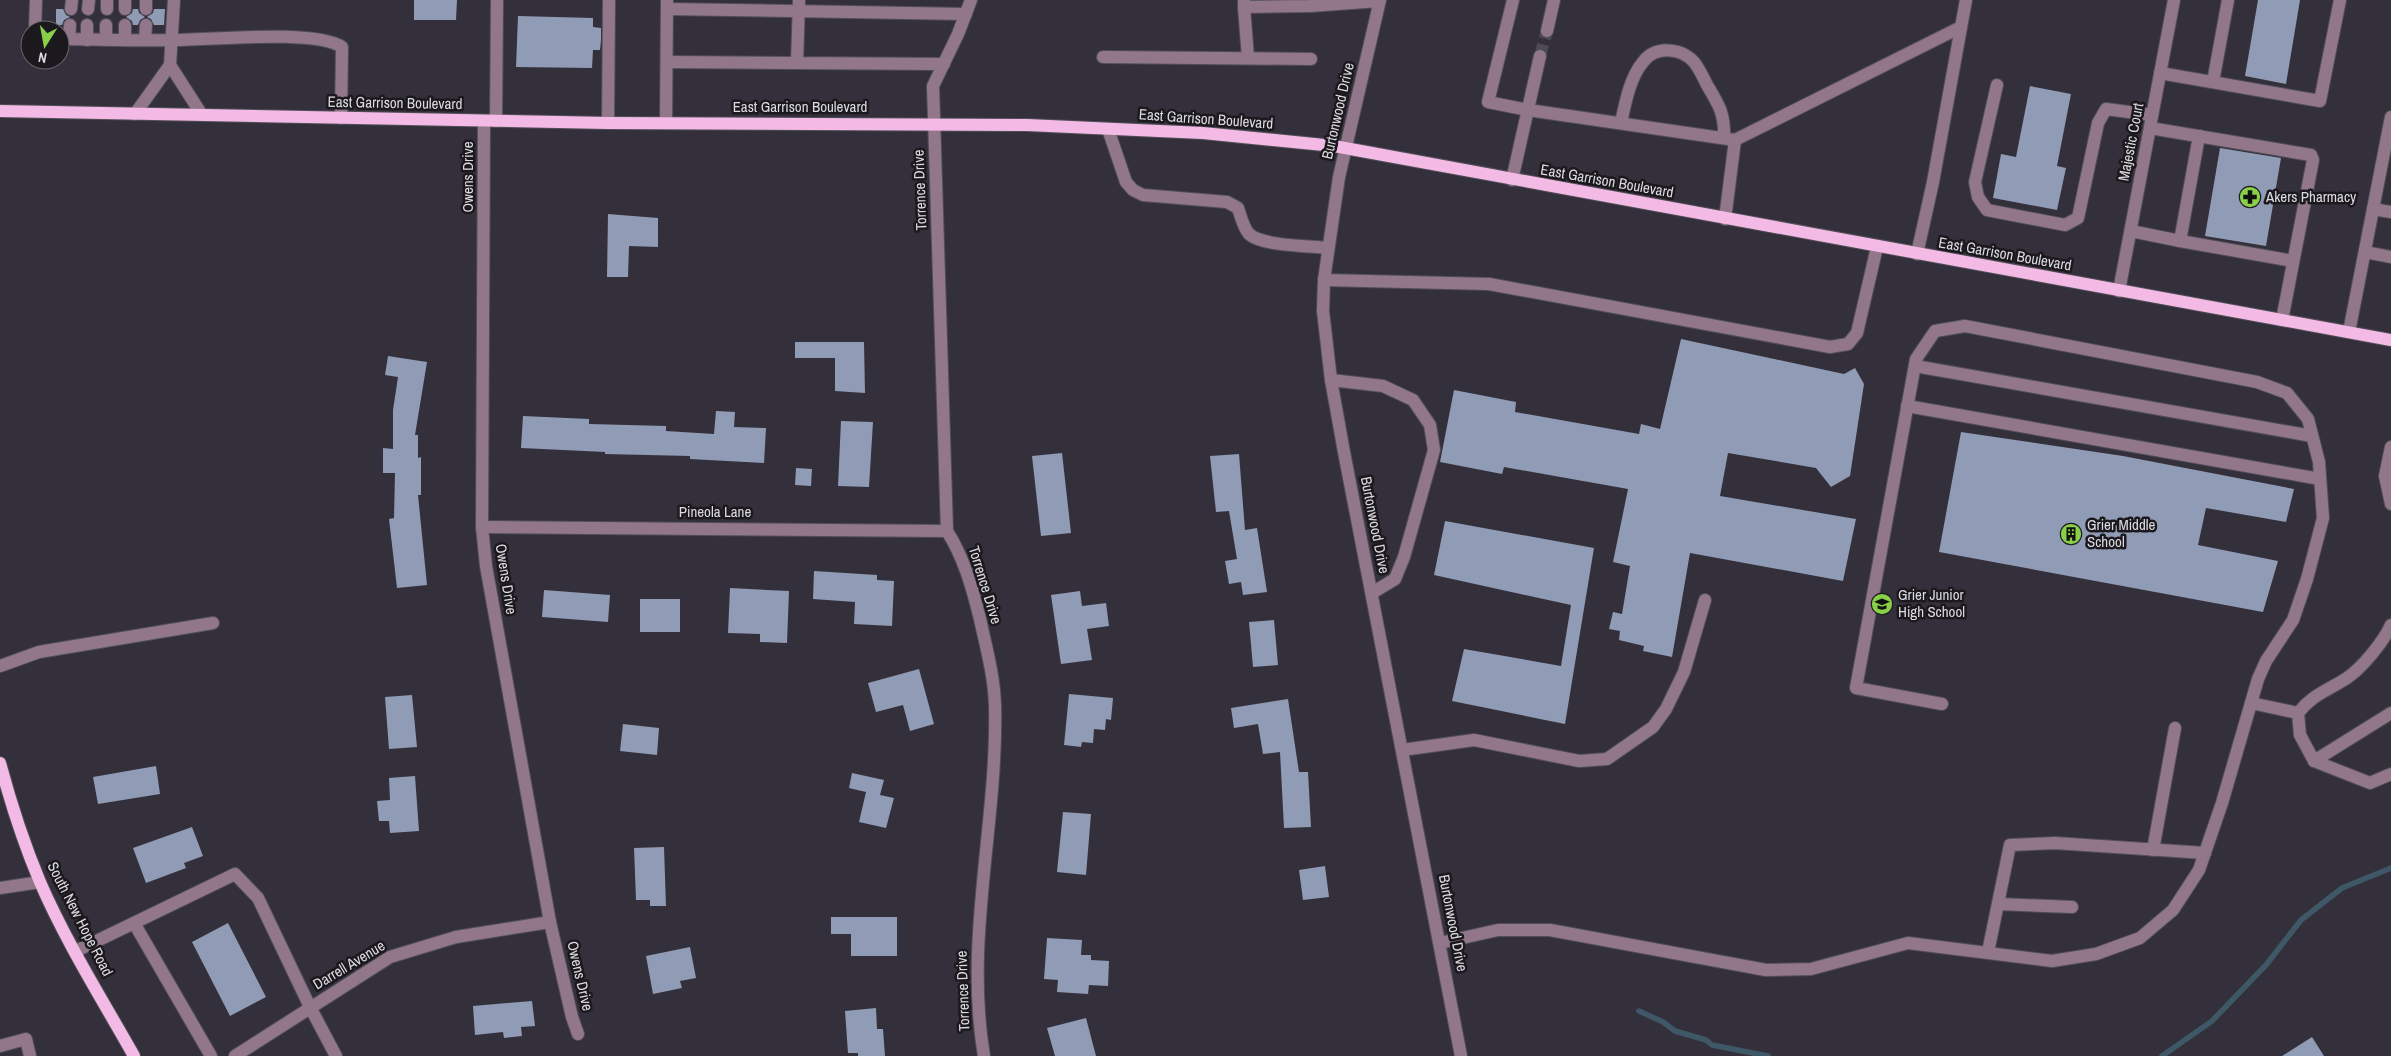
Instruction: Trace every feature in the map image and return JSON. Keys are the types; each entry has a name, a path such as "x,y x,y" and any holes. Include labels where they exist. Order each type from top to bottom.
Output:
{"main road":[{"name":"East Garrison Boulevard","path":"0,111 608,123 1027,125 1203,133 1347,149 2391,340"},
{"name":"South New Hope Road","path":"0,763 16,817 40,882 134,1056"}],"street":[{"path":"35,20 36,0"},
{"path":"135,114 170,65 174,0"},
{"name":"Owens Drive","path":"497,0 490,121 482,527 486,566 550,922 572,1017 578,1034"},
{"path":"608,123 610,0"},
{"name":"Torrence Drive","path":"971,0 933,86 947,531 958,550 975,600 991,667 995,702 992,774 976,955 978,1024 984,1056"},
{"path":"1248,58 1244,4 1379,0"},
{"name":"Burtonwood Drive","path":"1379,0 1347,149 1339,177 1327,248 1323,311 1331,380 1461,1056"},
{"path":"1512,0 1488,102 1528,110 1729,139 1961,27"},
{"path":"1547,31 1554,0"},
{"path":"1917,254 1933,182 1966,0"},
{"name":"Majestic Court","path":"2119,291 2174,0"},
{"path":"2213,82 2228,0"},
{"path":"2160,72 2320,101 2340,0"},
{"path":"666,123 666,5 799,6 966,14"},
{"path":"797,63 799,6"},
{"path":"87,25 87,40"},
{"path":"106,25 106,40"},
{"path":"124,40 125,25"},
{"path":"146,25 146,40"},
{"path":"70,39 172,40 301,37 336,43 342,47 344,59 341,118"},
{"path":"1621,123 1635,77 1642,63 1649,55 1660,50 1670,50 1682,53 1696,64 1723,114 1729,139 1725,219"},
{"path":"1512,180 1540,56"},
{"path":"1103,57 1311,58"},
{"path":"666,62 944,64"},
{"path":"170,65 202,115"},
{"path":"1997,85 1976,182 1978,197 1987,210 2066,225 2078,218 2098,124 2106,109 2152,115"},
{"path":"2349,332 2391,117"},
{"path":"2150,128 2311,154 2313,160 2282,320"},
{"path":"1108,129 1126,182 1133,190 1144,195 1228,202 1238,208 1245,229 1251,236 1262,241 1327,248"},
{"path":"2180,241 2199,136"},
{"path":"2373,209 2391,212"},
{"path":"2130,231 2293,261"},
{"path":"1324,280 1489,284 1830,347 1848,344 1857,333 1877,247"},
{"path":"2365,252 2391,257"},
{"path":"1440,943 1498,930 1550,930 1766,970 1811,969 1908,943 2052,961 2096,954 2140,938 2173,910 2199,870 2222,803 2258,679 2266,661 2293,620 2307,579 2323,518 2319,462 2308,419 2287,394 2257,382 1965,326 1935,331 1916,359 1856,688 1942,704"},
{"path":"1915,366 2312,436"},
{"path":"1331,380 1383,386 1413,400 1430,426 1434,450 1404,558 1395,579 1372,593"},
{"path":"1907,406 2320,479"},
{"path":"2391,447 2385,476 2391,504"},
{"name":"Pineola Lane","path":"482,527 947,531"},
{"path":"1402,750 1474,740 1579,761 1607,759 1653,727 1666,709 1684,672 1705,600"},
{"path":"0,666 39,652 213,622"},
{"path":"2391,625 2386,637 2350,676 2309,699 2298,713 2300,735 2314,761 2370,782 2391,774"},
{"path":"2251,703 2298,713"},
{"path":"2314,761 2391,713"},
{"path":"2153,850 2175,728"},
{"path":"1988,952 2010,846 2055,843 2205,853"},
{"path":"76,951 234,874 258,898 310,1007 336,1056"},
{"path":"0,888 40,882"},
{"path":"1998,904 2072,907"},
{"name":"Darrell Avenue","path":"235,1056 390,957 456,937 550,922"},
{"path":"134,923 211,1056"},
{"path":"0,1046 26,1039 30,1056"}],"building":[{"path":"414,0 457,0 456,20 414,20"},
{"path":"2258,0 2300,0 2286,84 2245,76"},
{"path":"56,9 63,9 66,15 70,17 64,20 56,20"},
{"path":"133,9 138,9 139,13 145,17 140,20 138,25 133,25 132,21 126,17 132,13"},
{"path":"154,9 165,9 164,25 154,25 151,19 147,17 153,13"},
{"path":"518,16 593,18 593,27 601,28 601,40 600,50 593,50 592,68 516,67"},
{"path":"2030,86 2071,94 2057,166 2066,168 2057,210 1993,198 2001,154 2016,157"},
{"path":"2220,148 2281,158 2266,246 2205,236"},
{"path":"608,214 658,218 658,247 629,246 628,277 607,277"},
{"path":"1681,339 1844,374 1855,368 1864,384 1850,476 1831,487 1816,468 1728,453 1720,496 1856,519 1843,581 1690,553 1672,657 1643,651 1644,646 1619,640 1620,631 1609,629 1613,612 1622,614 1630,566 1613,562 1628,489 1504,467 1502,474 1440,462 1454,390 1516,402 1515,412 1639,434 1641,424 1660,429"},
{"path":"795,342 864,342 865,393 835,391 835,358 795,358"},
{"path":"388,356 427,362 415,435 418,435 418,458 421,457 421,495 418,495 427,585 397,588 389,519 394,518 395,473 383,473 383,448 393,449 393,410 398,377 385,375"},
{"path":"716,411 735,412 734,427 766,428 764,463 690,459 690,456 605,454 605,452 521,448 523,416 589,419 589,424 666,426 666,431 714,434"},
{"path":"841,421 873,422 869,487 838,486"},
{"name":"Grier Middle School","path":"1961,432 2123,456 2294,489 2286,522 2206,508 2198,545 2278,561 2263,612 1939,552"},
{"path":"1062,453 1071,533 1041,536 1032,456"},
{"path":"1239,454 1245,530 1257,528 1267,592 1243,595 1241,582 1229,584 1225,561 1237,559 1229,511 1216,512 1210,456"},
{"path":"796,468 812,469 811,486 795,485"},
{"path":"1445,521 1594,548 1565,724 1452,701 1464,649 1561,666 1571,605 1434,575"},
{"path":"814,571 877,575 877,580 894,581 892,626 854,624 855,602 813,599"},
{"path":"730,588 789,591 787,643 760,642 760,634 728,633"},
{"path":"544,590 610,595 608,622 542,617"},
{"path":"1080,591 1082,606 1106,603 1109,626 1087,629 1092,660 1061,664 1051,595"},
{"path":"640,599 680,599 680,632 640,632"},
{"path":"1274,620 1278,665 1253,667 1249,622"},
{"path":"919,669 934,724 910,731 903,705 876,712 868,683"},
{"path":"1069,694 1113,698 1111,720 1106,719 1105,730 1094,729 1093,743 1082,742 1081,747 1064,745"},
{"path":"412,695 417,747 389,749 385,697"},
{"path":"1288,699 1299,772 1308,772 1311,827 1284,828 1280,752 1263,754 1258,724 1234,728 1231,708"},
{"path":"623,724 659,728 657,755 620,751"},
{"path":"156,766 160,794 98,804 93,777"},
{"path":"852,773 884,780 880,795 894,798 886,828 859,822 866,792 849,788"},
{"path":"415,776 419,831 390,833 389,821 379,821 377,801 390,800 389,778"},
{"path":"1063,812 1091,814 1086,875 1057,872"},
{"path":"192,827 203,856 184,863 186,868 146,883 133,848"},
{"path":"664,847 666,906 650,906 650,900 636,900 634,848"},
{"path":"1325,866 1329,897 1303,900 1299,870"},
{"path":"831,917 897,917 897,956 851,956 851,934 831,934"},
{"path":"228,923 266,997 230,1016 192,942"},
{"path":"1047,938 1082,940 1081,955 1091,955 1091,960 1109,961 1108,986 1089,985 1088,994 1057,992 1058,980 1044,979"},
{"path":"690,947 696,978 680,981 682,988 653,994 646,956"},
{"path":"532,1001 535,1026 521,1027 522,1036 504,1038 503,1032 475,1035 473,1006"},
{"path":"876,1008 877,1029 883,1029 885,1056 858,1056 858,1053 848,1053 845,1011"},
{"path":"1086,1018 1096,1056 1055,1056 1047,1028"},
{"path":"2312,1037 2324,1056 2282,1056"}],"waterway":[{"path":"2162,1056 2212,1021 2266,965 2301,920 2342,888 2391,868"},
{"path":"1639,1011 1663,1022 1675,1031 1706,1040 1712,1045 1768,1056"}],"tunnel":[{"path":"1540,56 1547,31"}],"place":[{"name":"Akers Pharmacy","path":"2250,197"},
{"name":"Grier Middle School","path":"2071,534"},
{"name":"Grier Junior High School","path":"1882,604"}]}
